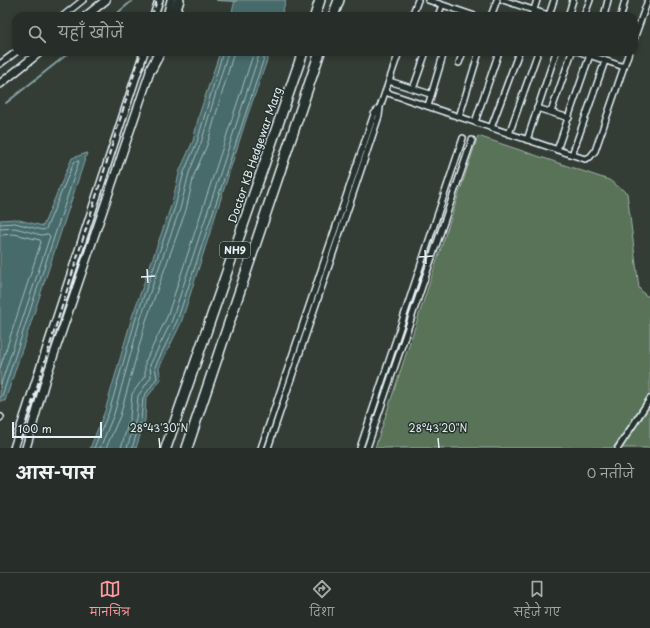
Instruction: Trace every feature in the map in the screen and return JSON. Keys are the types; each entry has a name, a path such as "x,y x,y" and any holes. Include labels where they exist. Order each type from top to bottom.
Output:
{"highway":[{"path":"175,12 179,0"},
{"path":"316,12 320,0"},
{"path":"334,12 338,0"},
{"path":"151,70 158,56"},
{"name":"Doctor KB Hedgewar Marg","path":"166,448 302,56"},
{"name":"NH9","path":"187,448 319,56"}],"main road":[{"path":"91,12 106,0"},
{"path":"155,12 159,0"},
{"path":"168,12 171,0"},
{"path":"0,84 35,56"},
{"path":"14,448 143,56"},
{"path":"26,448 46,378 155,56"}],"street":[{"path":"68,12 84,0"},
{"path":"414,12 418,0"},
{"path":"428,0 455,12"},
{"path":"492,12 497,0"},
{"path":"503,0 514,2 531,12"},
{"path":"533,12 537,0"},
{"path":"551,12 554,0"},
{"path":"569,12 573,0"},
{"path":"586,12 590,0"},
{"path":"605,12 608,0"},
{"path":"621,12 625,0"},
{"path":"638,28 648,0"},
{"path":"439,12 442,5"},
{"path":"0,64 12,55"},
{"path":"268,448 398,56"},
{"path":"413,89 425,56"},
{"path":"428,106 430,94 443,56"},
{"path":"460,63 462,56"},
{"path":"459,117 479,56"},
{"path":"475,122 498,56"},
{"path":"492,128 518,56"},
{"path":"509,134 537,56"},
{"path":"527,140 555,56"},
{"path":"551,112 571,56"},
{"path":"557,150 590,56"},
{"path":"595,56 624,67"},
{"path":"385,92 585,159 590,157 594,151 628,56"},
{"path":"572,155 605,61"},
{"path":"389,80 430,94"},
{"path":"261,448 374,114 380,107"},
{"path":"538,108 568,118"},
{"path":"360,448 463,138"},
{"path":"367,448 472,140"},
{"path":"618,448 650,399"}],"green space":[{"path":"478,136 609,180 627,193 639,288 645,295 650,297 650,393 613,448 375,448"},
{"path":"650,406 650,448 622,448"}],"water":[{"path":"235,0 286,0 282,12 232,12"},
{"path":"219,56 269,56 248,114 181,323 159,368 161,379 146,399 145,420 136,448 90,448 105,411 132,317 171,206 180,170 193,141 199,115"},
{"path":"87,153 5,401 0,401 0,220 15,219 43,226 72,158"}],"waterway":[{"path":"119,12 133,0"},
{"path":"217,0 236,1"},
{"path":"6,103 65,56"}],"railway":[{"path":"153,12 157,0"},
{"path":"18,448 140,56"}]}
